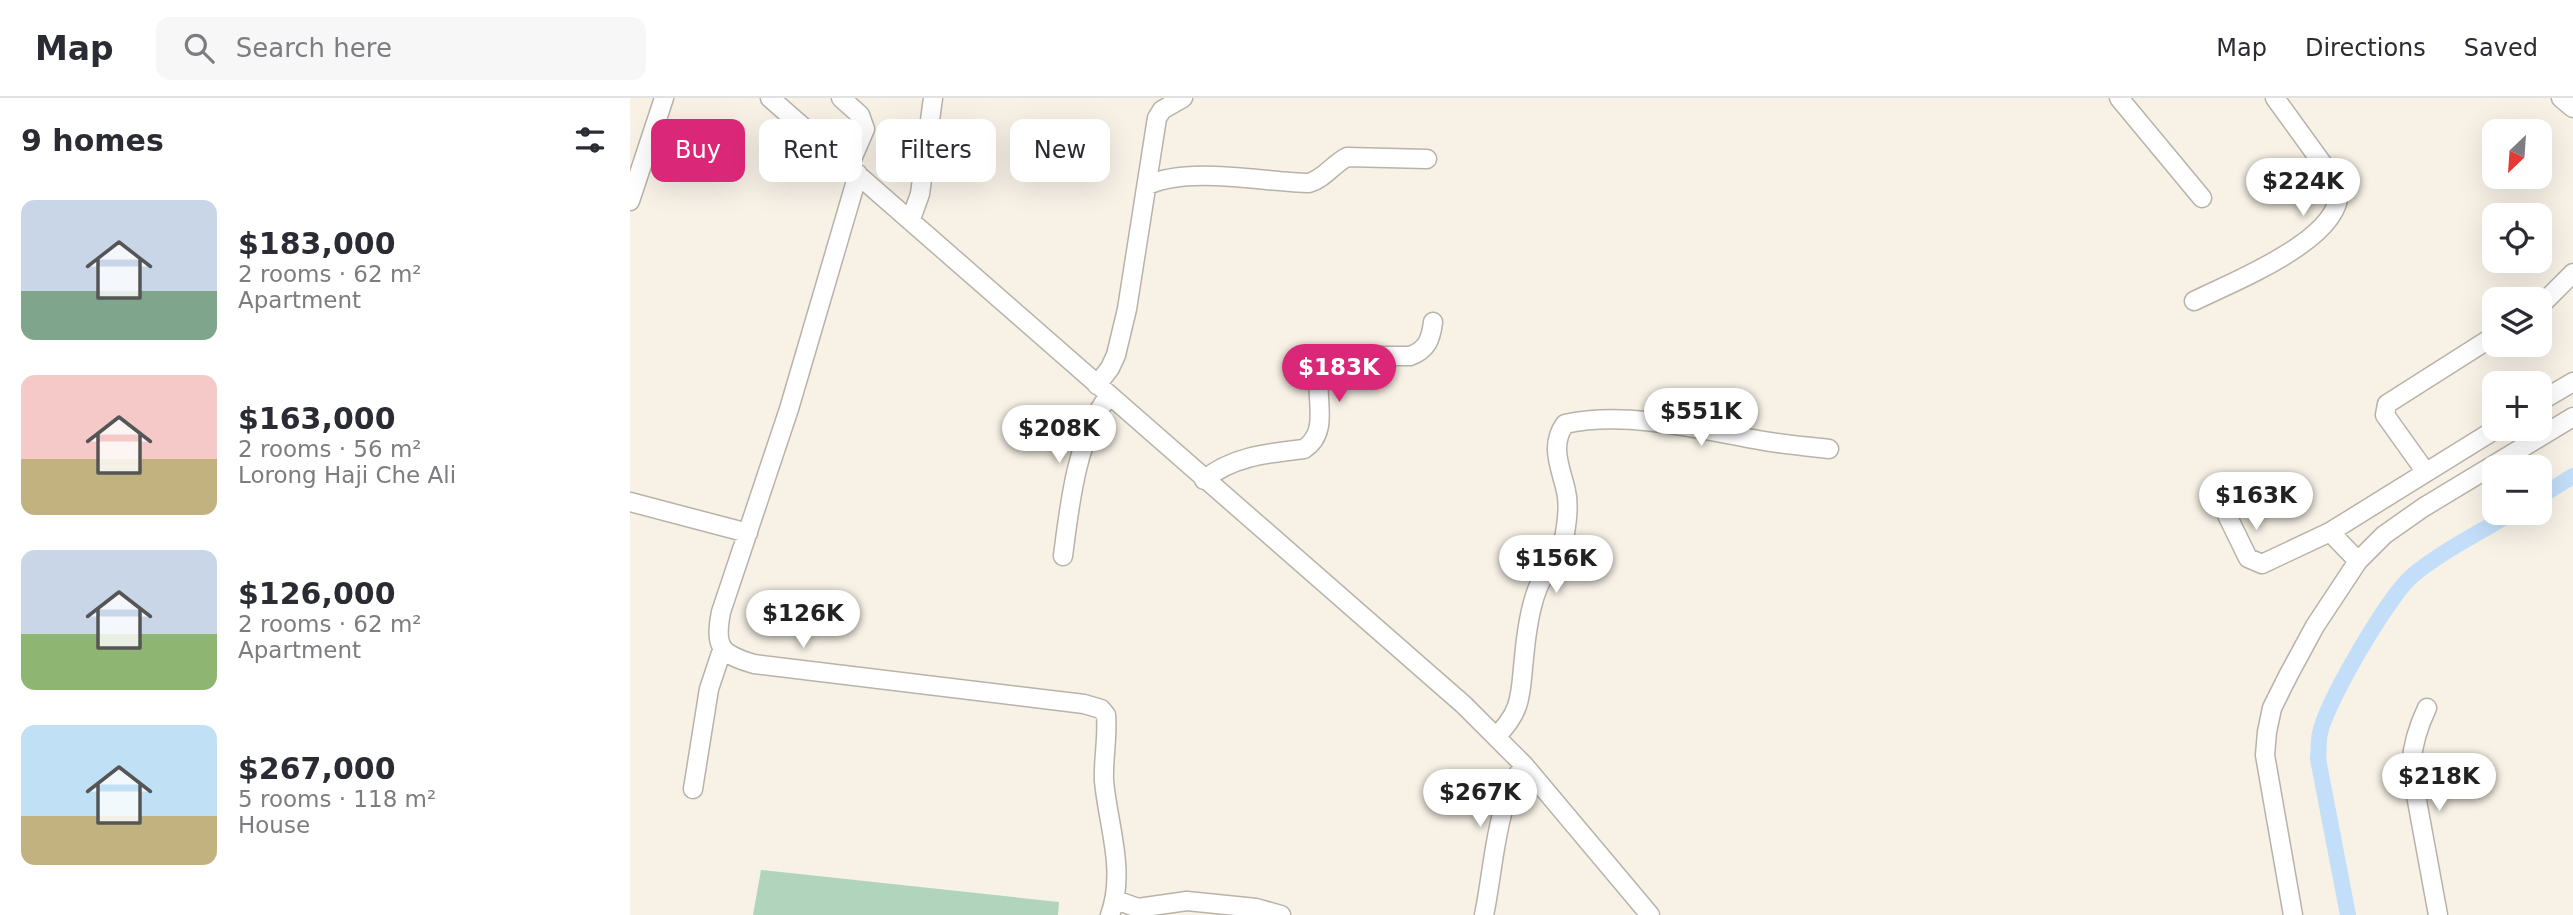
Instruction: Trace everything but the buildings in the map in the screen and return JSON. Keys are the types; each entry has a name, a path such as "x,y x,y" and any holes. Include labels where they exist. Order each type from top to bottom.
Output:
{"street":[{"path":"630,201 664,98"},
{"path":"770,98 794,119"},
{"path":"841,98 860,114 862,119"},
{"path":"911,219 920,194 933,98"},
{"path":"1063,555 1080,463 1116,355 1127,309 1157,118 1162,110 1183,98"},
{"path":"2119,98 2202,198"},
{"path":"2194,301 2297,249 2320,229 2341,198 2338,185 2274,98"},
{"path":"2561,98 2573,108"},
{"path":"862,120 865,129 862,139"},
{"path":"1148,185 1164,178 1193,176 1309,184 1321,179 1336,163 1347,157 1427,159"},
{"path":"862,178 1464,705 1524,765 1650,915"},
{"path":"850,182 789,409 720,612 718,641 722,650 734,658 754,664 1084,704 1101,709 1106,715 1107,724 1104,780 1117,874 1113,907 1138,908 1187,901 1256,908 1281,915"},
{"path":"2552,298 2569,286"},
{"path":"1204,480 1214,471 1244,459 1304,449 1312,443 1320,417 1319,373 1326,359 1333,356 1410,356 1419,353 1431,335 1433,323"},
{"path":"2425,471 2385,415 2386,404 2482,344"},
{"path":"2552,394 2573,382"},
{"path":"2293,915 2265,755 2272,708 2315,626 2358,561 2384,535 2424,507 2573,417"},
{"path":"1496,737 1510,721 1518,705 1536,593 1546,569 1562,547 1565,535 1567,493 1556,453 1560,430 1565,424 1584,420 1637,422 1712,430 1755,440 1829,449"},
{"path":"2231,510 2227,515 2248,558 2262,564 2330,532 2482,437"},
{"path":"630,502 748,533"},
{"path":"2330,532 2358,561"},
{"path":"693,789 709,690 722,650"},
{"path":"2427,708 2417,729 2411,768 2438,915"},
{"path":"1484,915 1499,829 1510,789 1524,765"}],"green space":[{"path":"761,870 1059,902 1058,915 753,915"}],"waterway":[{"path":"2552,489 2573,476"},
{"path":"2348,915 2318,759 2319,736 2325,718 2360,650 2401,587 2436,558 2492,525"}]}
